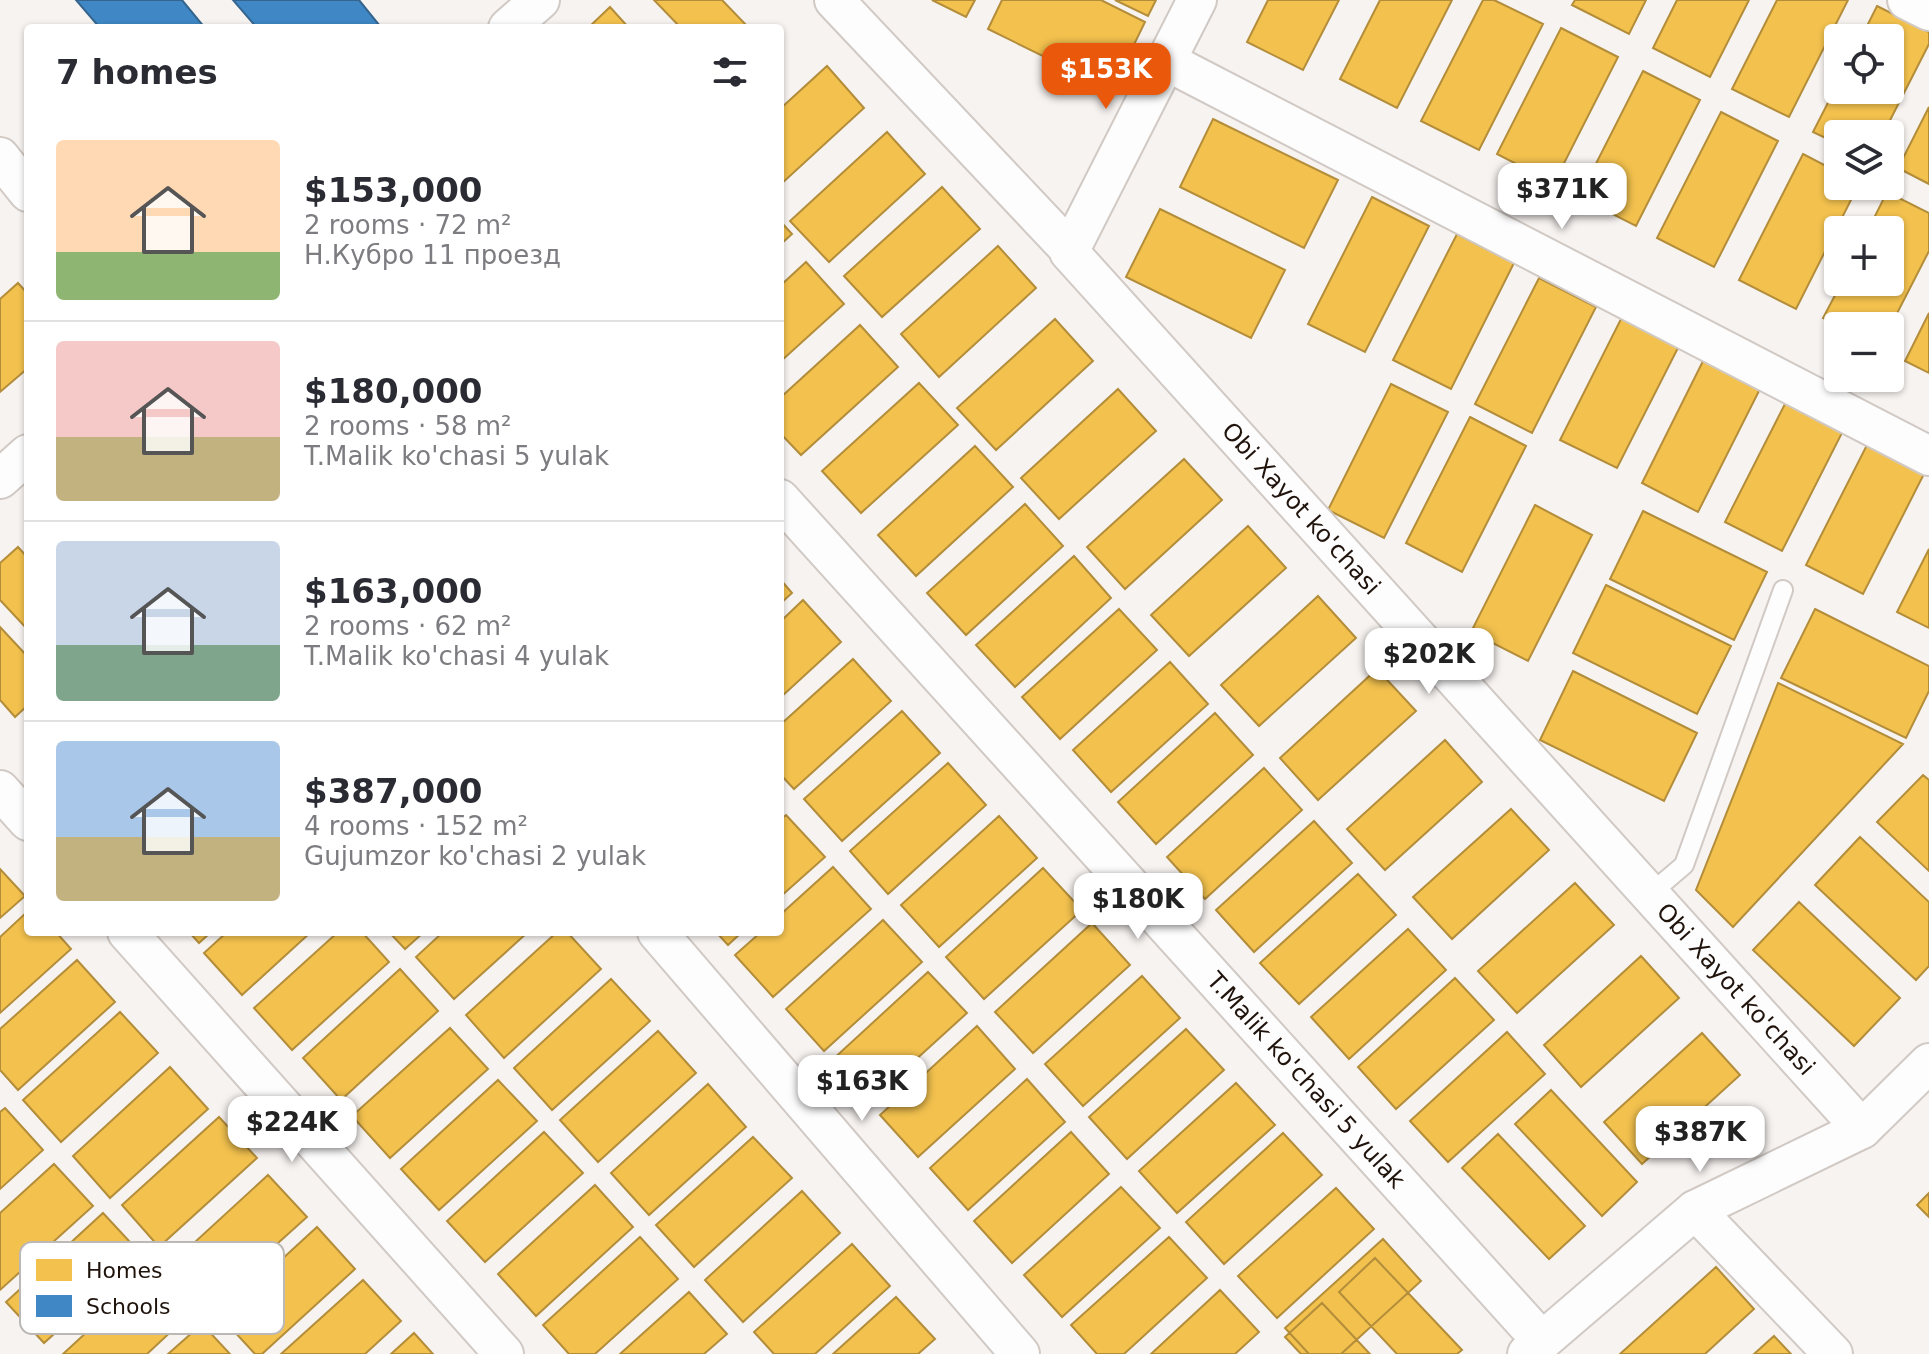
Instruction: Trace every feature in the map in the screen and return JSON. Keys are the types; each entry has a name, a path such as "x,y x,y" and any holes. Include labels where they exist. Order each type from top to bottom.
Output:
{"street":[{"path":"513,24 540,0"},
{"name":"Obi Xayot ko'chasi","path":"834,0 1070,250 1862,1129"},
{"path":"1070,250 1197,0"},
{"path":"1907,0 1929,11"},
{"path":"1166,61 1929,456"},
{"path":"0,157 24,187"},
{"path":"0,479 24,458"},
{"name":"T.Malik ko'chasi 5 yulak","path":"784,504 1534,1348"},
{"path":"0,790 24,817"},
{"path":"131,936 504,1354"},
{"path":"660,936 1020,1354"},
{"path":"1534,1348 1695,1210 1862,1129 1929,1063"},
{"path":"1695,1210 1833,1354"}],"lane":[{"path":"1650,894 1684,865 1783,590"}],"building: Homes":[{"path":"654,0 722,0 745,24 677,24"},
{"path":"932,0 975,0 966,17"},
{"path":"1002,0 1101,0 1145,22 1112,90 988,29"},
{"path":"1115,0 1156,0 1148,16"},
{"path":"1268,0 1339,0 1303,70 1247,42"},
{"path":"1380,0 1452,0 1397,108 1340,79"},
{"path":"1483,0 1494,0 1543,24 1479,150 1421,121"},
{"path":"1575,0 1646,0 1629,34 1572,5"},
{"path":"1677,0 1749,0 1710,77 1653,48"},
{"path":"1777,0 1848,0 1836,24 1824,24 1824,48 1789,117 1732,89"},
{"path":"1877,6 1929,32 1929,44 1904,93 1904,24 1868,24"},
{"path":"610,7 625,24 592,24"},
{"path":"1561,28 1618,57 1554,183 1497,154"},
{"path":"827,66 864,108 784,181 784,105"},
{"path":"1643,71 1700,100 1636,226 1579,197"},
{"path":"1827,104 1898,104 1890,120 1824,120 1824,137 1813,132"},
{"path":"1929,107 1929,184 1904,171 1904,156"},
{"path":"1721,112 1778,141 1714,267 1657,238"},
{"path":"1213,119 1338,180 1304,248 1180,187"},
{"path":"887,132 925,174 829,262 790,221"},
{"path":"1803,154 1824,165 1824,200 1851,200 1843,216 1824,216 1824,253 1796,309 1739,280"},
{"path":"942,187 980,229 882,317 844,276"},
{"path":"1372,197 1429,226 1365,352 1308,324"},
{"path":"1883,200 1903,200 1929,213 1929,251 1898,312 1826,312 1835,296 1904,296 1904,216 1875,216"},
{"path":"1160,209 1285,270 1251,338 1126,277"},
{"path":"784,225 792,234 784,241"},
{"path":"1457,234 1514,263 1451,389 1393,360"},
{"path":"998,246 1036,288 939,377 901,334"},
{"path":"806,262 844,304 784,358 784,282"},
{"path":"1539,278 1596,307 1532,433 1475,404"},
{"path":"18,283 24,290 24,371 0,392 0,299"},
{"path":"1624,313 1681,342 1617,468 1560,440"},
{"path":"1929,313 1929,373 1905,361"},
{"path":"1055,319 1093,361 996,450 957,408"},
{"path":"860,325 898,367 801,455 784,437 784,394"},
{"path":"1705,357 1762,385 1698,512 1642,483"},
{"path":"919,383 958,425 861,513 822,471"},
{"path":"1391,384 1448,412 1384,538 1328,510"},
{"path":"1118,389 1156,431 1059,519 1021,478"},
{"path":"1789,396 1846,425 1782,551 1725,522"},
{"path":"1470,417 1526,446 1462,572 1406,543"},
{"path":"1870,439 1927,468 1863,594 1806,565"},
{"path":"975,446 1013,487 916,576 878,535"},
{"path":"1184,459 1222,500 1125,589 1087,547"},
{"path":"1025,504 1063,546 966,635 927,593"},
{"path":"1535,505 1592,535 1528,661 1471,632"},
{"path":"1643,511 1767,572 1734,640 1610,579"},
{"path":"1248,526 1286,568 1189,656 1151,615"},
{"path":"18,547 24,554 24,626 0,600 0,563"},
{"path":"1929,549 1929,628 1897,612"},
{"path":"1074,556 1111,598 1015,687 976,645"},
{"path":"784,584 792,593 784,600"},
{"path":"1606,585 1731,646 1697,714 1573,653"},
{"path":"1318,596 1356,638 1259,726 1221,685"},
{"path":"803,600 841,642 784,694 784,618"},
{"path":"1119,609 1157,650 1060,739 1022,697"},
{"path":"1815,609 1929,666 1929,691 1906,738 1781,678"},
{"path":"0,627 24,653 24,709 15,717 0,700"},
{"path":"853,659 891,701 794,789 784,778 784,721"},
{"path":"1170,662 1208,704 1111,792 1073,750"},
{"path":"1377,669 1416,711 1318,800 1280,758"},
{"path":"1573,671 1697,733 1664,801 1540,740"},
{"path":"1778,683 1903,744 1733,927 1696,890"},
{"path":"902,711 940,753 842,841 804,799"},
{"path":"1215,713 1253,755 1156,844 1118,802"},
{"path":"1445,740 1482,782 1385,870 1347,829"},
{"path":"948,763 986,805 888,894 850,851"},
{"path":"1264,768 1302,810 1205,899 1167,857"},
{"path":"1923,775 1929,780 1929,871 1877,822"},
{"path":"1511,809 1549,850 1452,939 1413,897"},
{"path":"786,815 825,857 784,893"},
{"path":"999,816 1037,858 939,947 901,905"},
{"path":"1314,821 1352,863 1254,952 1216,910"},
{"path":"1860,837 1929,902 1929,966 1916,980 1815,885"},
{"path":"833,867 871,909 773,997 735,955 756,936 784,936 784,911"},
{"path":"1043,868 1082,910 984,999 946,957"},
{"path":"0,869 24,897 0,918"},
{"path":"1358,874 1396,915 1299,1004 1260,963"},
{"path":"1575,883 1614,925 1517,1013 1478,971"},
{"path":"1799,902 1900,998 1854,1046 1753,950"},
{"path":"24,915 24,936 60,936 71,949 0,1013 0,937"},
{"path":"883,920 922,962 824,1051 786,1009"},
{"path":"1092,923 1130,965 1033,1053 995,1012"},
{"path":"1408,929 1446,970 1349,1059 1311,1017"},
{"path":"193,936 207,936 199,943"},
{"path":"223,936 307,936 242,995 204,953"},
{"path":"334,936 366,936 389,962 292,1050 254,1008"},
{"path":"393,936 420,936 405,949"},
{"path":"439,936 524,936 454,999 416,957"},
{"path":"553,936 571,936 601,969 504,1058 466,1015"},
{"path":"720,936 738,936 728,945"},
{"path":"1641,956 1679,998 1581,1087 1544,1045"},
{"path":"77,960 115,1002 18,1090 0,1070 0,1029"},
{"path":"400,969 438,1011 341,1100 303,1058"},
{"path":"928,972 967,1013 869,1102 831,1061"},
{"path":"1142,976 1180,1018 1083,1106 1045,1064"},
{"path":"1455,978 1494,1020 1396,1109 1358,1067"},
{"path":"611,979 650,1021 552,1110 514,1068"},
{"path":"120,1012 158,1053 61,1142 23,1100"},
{"path":"977,1026 1015,1069 918,1157 880,1115"},
{"path":"450,1028 488,1069 390,1158 352,1116"},
{"path":"1186,1029 1224,1070 1127,1159 1089,1117"},
{"path":"658,1031 696,1073 598,1162 560,1120"},
{"path":"1507,1032 1545,1074 1448,1162 1410,1121"},
{"path":"1702,1033 1740,1075 1642,1164 1604,1122"},
{"path":"170,1067 208,1109 110,1198 73,1156"},
{"path":"1027,1079 1065,1122 968,1210 930,1168"},
{"path":"498,1080 537,1121 439,1210 401,1169"},
{"path":"1236,1083 1275,1125 1177,1213 1139,1171"},
{"path":"708,1084 746,1127 649,1215 611,1173"},
{"path":"1551,1090 1637,1182 1602,1216 1515,1124"},
{"path":"5,1108 43,1150 0,1189 0,1112"},
{"path":"219,1117 257,1158 165,1242 155,1242 122,1205"},
{"path":"544,1132 583,1173 485,1262 447,1221"},
{"path":"1071,1132 1109,1174 1012,1263 974,1221"},
{"path":"1283,1133 1322,1175 1224,1264 1186,1222"},
{"path":"1498,1134 1585,1226 1549,1259 1462,1168"},
{"path":"753,1137 792,1178 694,1267 656,1225"},
{"path":"54,1164 93,1206 53,1242 20,1242 20,1272 0,1290 0,1213"},
{"path":"268,1175 307,1217 279,1242 195,1242"},
{"path":"595,1185 633,1227 536,1316 498,1274"},
{"path":"1121,1187 1160,1228 1062,1317 1024,1275"},
{"path":"1336,1188 1374,1229 1277,1318 1238,1276"},
{"path":"802,1191 840,1233 743,1322 705,1280"},
{"path":"1929,1193 1929,1217 1917,1205"},
{"path":"103,1213 130,1242 71,1242"},
{"path":"317,1227 355,1269 284,1334 284,1257"},
{"path":"640,1237 678,1279 595,1354 569,1354 543,1325"},
{"path":"1169,1237 1207,1278 1124,1354 1097,1354 1071,1325"},
{"path":"1383,1239 1421,1281 1341,1354 1309,1354 1285,1328"},
{"path":"852,1244 890,1286 815,1354 774,1354 754,1332"},
{"path":"1375,1258 1462,1350 1457,1354 1397,1354 1339,1292"},
{"path":"1716,1267 1754,1309 1705,1354 1620,1354"},
{"path":"363,1280 401,1321 365,1354 281,1354"},
{"path":"20,1289 20,1317 6,1302"},
{"path":"1220,1290 1259,1332 1235,1354 1151,1354"},
{"path":"689,1292 727,1334 704,1354 620,1354"},
{"path":"896,1297 935,1339 918,1354 833,1354"},
{"path":"1322,1303 1370,1354 1301,1354 1285,1337"},
{"path":"414,1333 433,1354 391,1354"},
{"path":"36,1334 54,1334 44,1343"},
{"path":"85,1334 168,1334 147,1354 63,1354"},
{"path":"191,1334 211,1334 230,1354 168,1354"},
{"path":"237,1334 284,1334 262,1354 255,1354"},
{"path":"1774,1336 1791,1354 1754,1354"}],"building: Schools":[{"path":"76,0 182,0 202,24 97,24"},
{"path":"233,0 359,0 378,24 254,24"}]}
